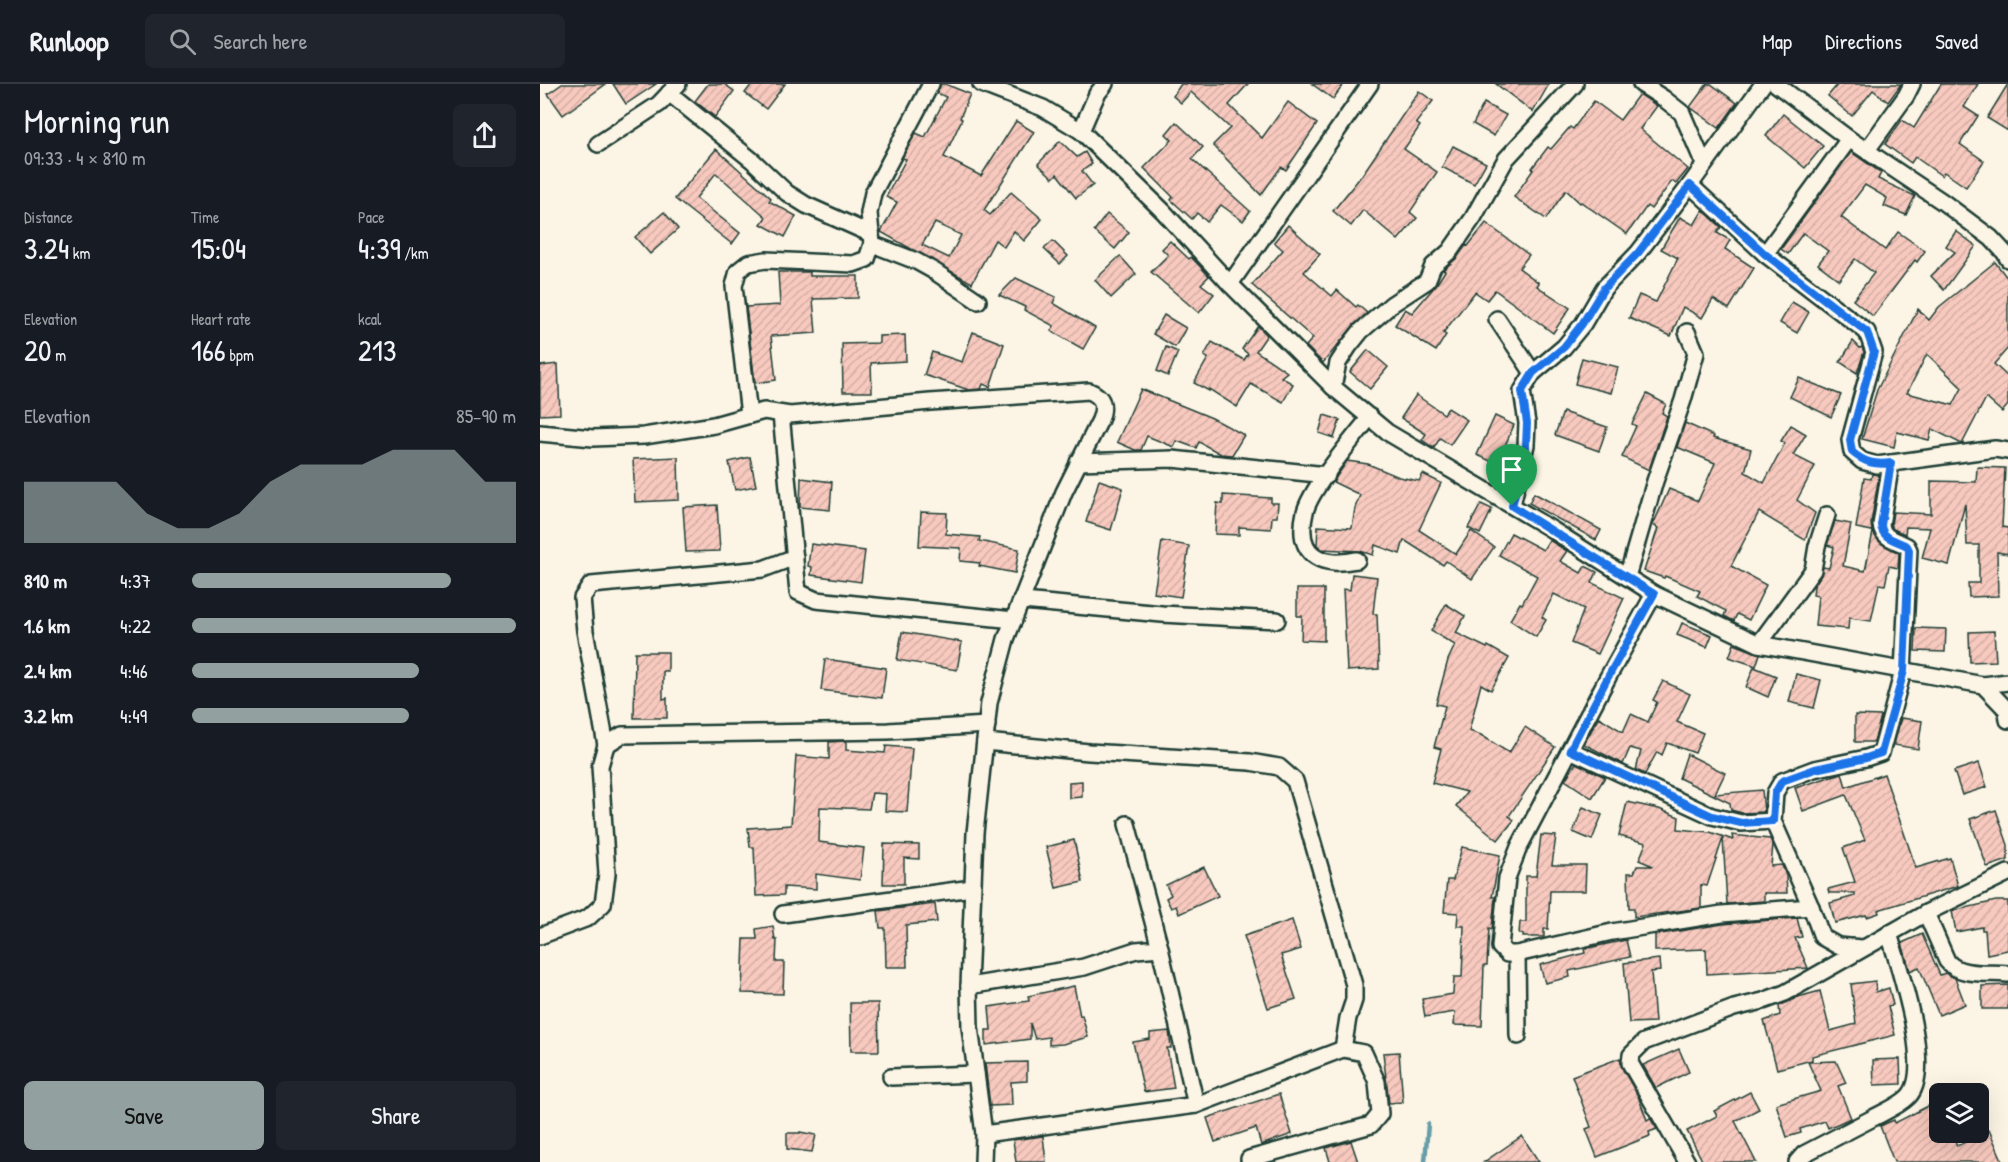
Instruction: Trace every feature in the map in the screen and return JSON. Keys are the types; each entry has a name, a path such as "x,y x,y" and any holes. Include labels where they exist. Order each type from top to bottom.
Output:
{"street":[{"path":"749,415 734,286 738,272 748,263 766,260 853,264 867,259 872,239 869,213 873,193 931,84"},
{"path":"981,84 1043,108 1081,130 1163,211 1230,284 1333,387 1387,432 1654,594 1759,644 1983,685 2008,682"},
{"path":"1081,130 1096,94 1105,84"},
{"path":"1230,284 1370,84"},
{"path":"1333,387 1338,363 1349,346 1361,331 1392,304 1427,281 1432,266 1450,251 1473,218 1506,159 1575,84"},
{"path":"1641,84 1682,113 1704,164"},
{"path":"1512,506 1526,445 1527,423 1522,391 1533,373 1564,347 1582,324 1604,288 1638,253 1763,84"},
{"path":"1776,84 1849,139 1943,202 1983,232 2005,253 2008,260"},
{"path":"1867,150 1912,84"},
{"path":"598,144 659,104 674,89 787,193 934,271 978,301"},
{"path":"1765,254 1849,139"},
{"path":"1690,185 1765,254 1867,332 1874,352 1850,440 1852,452 1862,461 1877,465 1995,449 2008,451"},
{"path":"1497,319 1533,373"},
{"path":"1627,577 1696,353 1687,332"},
{"path":"540,433 593,438 644,436 714,426 764,411 790,415 1089,391 1098,394 1104,409 1064,492 1023,601 1006,639 989,703 975,833 969,986 970,1027 984,1134 983,1162"},
{"path":"781,414 798,592 816,600 1014,621"},
{"path":"1357,560 1334,562 1316,556 1306,549 1303,539 1305,511 1316,490 1370,417"},
{"path":"1078,462 1172,459 1327,475"},
{"path":"1862,948 1838,946 1822,937 1773,821 1775,793 1782,781 1815,769 1881,753 1904,671 1909,550 1905,544 1885,536 1881,525 1891,463"},
{"path":"1759,644 1813,570 1817,546 1827,515"},
{"path":"540,936 588,918 603,904 607,874 600,766 606,744 585,631 582,598 591,585 763,569 795,557"},
{"path":"1654,594 1519,847 1507,878 1500,948 1507,954 1517,954 1612,932 1689,919 1811,907"},
{"path":"1023,601 1162,614 1277,620"},
{"path":"1983,685 2007,710 2008,720"},
{"path":"606,744 622,735 888,731 987,725"},
{"path":"985,742 1089,752 1250,762 1279,767 1296,781 1354,985 1354,1000 1348,1018 1343,1050"},
{"path":"1570,750 1712,816 1741,823 1773,821"},
{"path":"1127,824 1160,948 1196,1105"},
{"path":"1687,1162 1630,1063 1631,1055 1644,1042 1734,1008 1785,993 1926,913 2008,873"},
{"path":"783,914 972,888"},
{"path":"1926,913 1952,968 1963,971 2008,974"},
{"path":"1797,1162 1804,1154 1891,1109 1908,1098 1913,1091 1917,1075 1916,1036 1889,933"},
{"path":"969,986 1084,968 1137,950 1160,948"},
{"path":"1517,954 1518,1036"},
{"path":"984,1134 1196,1105 1343,1050 1364,1053 1377,1082 1380,1114 1371,1125 1249,1159"},
{"path":"891,1077 976,1074"}],"building":[{"path":"562,84 606,84 563,115 548,94"},
{"path":"613,84 656,84 626,104"},
{"path":"708,84 724,84 734,91 715,117 695,101"},
{"path":"752,84 785,84 766,109 745,93"},
{"path":"941,84 945,84 970,94 960,118 962,119 944,157 981,176 1016,121 1034,132 984,210 990,215 1011,192 1042,219 1024,241 1014,231 1004,247 995,240 972,283 881,232 897,202 886,197 906,159 902,158 916,133 925,137 946,97 937,93","holes":["935,223 961,235 949,258 922,245"]},
{"path":"1181,84 1248,84 1229,105 1262,138 1288,102 1317,124 1286,170 1281,167 1261,195 1213,145 1230,128 1191,92 1181,103 1173,96"},
{"path":"1312,84 1344,84 1333,99"},
{"path":"1496,84 1549,84 1533,112"},
{"path":"1707,84 1711,84 1737,103 1719,128 1690,107"},
{"path":"1838,84 1901,84 1888,102 1873,90 1852,116 1828,96"},
{"path":"1941,84 1978,84 1964,107 1978,116 1960,144 1984,161 1966,187 1944,172 1942,176 1915,157 1911,163 1885,144 1902,120 1914,128"},
{"path":"2008,84 2008,131 1987,118"},
{"path":"1419,91 1433,101 1416,123 1420,126 1404,149 1437,172 1410,212 1417,218 1398,240 1363,210 1351,226 1333,211 1362,175"},
{"path":"1639,94 1657,106 1640,129 1688,169 1676,184 1672,181 1651,209 1647,206 1627,234 1580,203 1566,190 1546,219 1514,197 1548,147 1551,149 1570,127 1573,129 1594,101 1620,120"},
{"path":"1484,103 1506,115 1494,136 1473,124"},
{"path":"1783,114 1823,146 1805,168 1766,136"},
{"path":"1176,122 1203,147 1192,159 1250,211 1243,221 1221,205 1207,222 1197,213 1192,219 1171,200 1173,197 1144,168 1172,140 1166,134"},
{"path":"1060,141 1077,157 1085,152 1092,164 1082,171 1093,185 1076,198 1057,174 1053,178 1038,164"},
{"path":"1453,146 1486,163 1474,184 1442,167"},
{"path":"716,149 771,198 769,201 796,216 785,237 761,224 766,217 716,173 696,198 740,233 732,244 675,199"},
{"path":"1851,152 1881,173 1878,179 1915,196 1906,215 1884,206 1887,198 1865,185 1841,217 1885,250 1898,232 1925,251 1917,262 1915,260 1873,316 1853,300 1874,273 1855,259 1839,280 1818,264 1828,251 1803,233 1788,254 1781,249"},
{"path":"1703,210 1721,227 1717,233 1730,240 1725,249 1754,268 1729,309 1713,299 1702,318 1683,307 1671,336 1629,318 1639,295 1656,302 1678,258 1661,249 1680,217 1694,225"},
{"path":"664,212 678,229 650,254 635,237"},
{"path":"1107,214 1129,232 1115,249 1094,231"},
{"path":"1486,223 1529,255 1519,268 1539,283 1537,286 1570,308 1553,333 1495,290 1487,300 1475,292 1443,333 1446,335 1436,351 1395,325 1405,309 1412,313 1436,285 1445,271 1443,270 1457,258 1466,245 1468,246"},
{"path":"1288,225 1320,254 1304,272 1332,296 1337,290 1356,307 1358,305 1367,313 1354,325 1323,363 1306,346 1313,338 1252,285 1283,250 1274,242"},
{"path":"1956,231 1976,246 1944,290 1931,276 1955,252 1946,246"},
{"path":"1053,241 1068,256 1060,264 1044,249"},
{"path":"1170,241 1189,259 1191,257 1209,276 1201,284 1214,294 1199,313 1151,272 1168,255 1162,249"},
{"path":"1120,256 1136,274 1111,298 1095,280"},
{"path":"1995,262 2008,279 2008,348 1994,364 2008,377 2008,405 2002,412 1986,398 1962,444 1932,429 1929,440 1897,432 1894,447 1862,439 1877,390 1918,309 1929,320 1939,307","holes":["1927,354 1962,388 1953,405 1907,393"]},
{"path":"778,272 810,272 810,276 858,276 858,298 813,299 816,333 771,336 776,380 755,383 746,307 780,305"},
{"path":"1016,278 1056,297 1053,303 1095,328 1083,349 1051,331 1054,326 1024,310 1025,307 999,295"},
{"path":"1792,302 1809,312 1797,333 1780,323"},
{"path":"1164,315 1186,328 1175,347 1153,334"},
{"path":"1258,326 1267,335 1256,351 1287,372 1281,377 1293,384 1283,402 1251,384 1237,407 1209,389 1209,391 1194,383 1208,358 1204,356 1212,342 1244,360 1248,354 1242,349"},
{"path":"973,332 1004,344 990,387 983,384 981,389 969,390 924,375 932,352 962,362"},
{"path":"905,335 906,361 871,363 872,392 843,392 842,344 879,343 879,336"},
{"path":"1853,341 1860,348 1862,347 1864,352 1857,373 1840,362"},
{"path":"1166,347 1178,352 1168,376 1157,371"},
{"path":"1368,350 1388,367 1370,389 1350,372"},
{"path":"1582,358 1618,367 1611,393 1575,384"},
{"path":"558,364 560,414 540,415 540,366"},
{"path":"1799,378 1841,395 1831,417 1790,397"},
{"path":"1141,389 1212,418 1244,435 1232,455 1221,454 1199,442 1196,448 1177,441 1174,447 1147,436 1141,450 1135,450 1117,442"},
{"path":"1647,394 1666,404 1662,413 1667,416 1649,470 1622,457 1636,426 1632,424"},
{"path":"1416,395 1444,414 1448,408 1467,420 1450,445 1440,438 1434,448 1422,440 1426,434 1401,418"},
{"path":"1563,412 1607,427 1599,451 1555,435"},
{"path":"1324,415 1340,420 1334,438 1319,433"},
{"path":"1495,416 1514,425 1497,464 1477,455"},
{"path":"1685,423 1714,436 1713,438 1751,449 1745,472 1764,483 1785,443 1781,441 1791,425 1806,434 1793,455 1815,466 1797,500 1815,513 1805,540 1759,512 1731,566 1766,585 1749,620 1737,614 1734,621 1724,616 1726,611 1697,596 1700,591 1665,576 1664,578 1644,571 1658,528 1653,525 1669,489 1698,501 1715,463 1677,447"},
{"path":"678,457 679,500 635,502 633,459"},
{"path":"750,457 756,486 735,490 729,462"},
{"path":"1347,461 1368,464 1399,477 1419,481 1423,474 1441,483 1419,530 1456,554 1471,531 1494,547 1472,579 1446,561 1443,565 1404,540 1400,554 1375,545 1373,555 1360,551 1322,549 1317,545 1318,526 1352,528 1360,495 1333,482"},
{"path":"1977,467 2005,468 2002,527 2008,528 2008,554 1997,552 1998,596 1969,597 1968,583 1979,583 1979,545 1967,545 1965,504 1949,565 1922,558 1930,528 1906,527 1905,534 1893,529 1891,525 1893,512 1931,514 1931,481 1976,482"},
{"path":"1872,474 1879,475 1871,523 1872,531 1856,528 1864,478 1871,479"},
{"path":"801,478 832,482 830,510 800,507"},
{"path":"1099,480 1123,488 1111,530 1086,522"},
{"path":"1534,493 1601,530 1596,540 1529,503"},
{"path":"1223,495 1271,498 1271,503 1278,503 1277,517 1272,517 1271,529 1239,527 1239,535 1215,534 1217,503 1223,504"},
{"path":"1481,504 1492,509 1480,534 1468,528"},
{"path":"717,505 720,551 686,552 683,507"},
{"path":"921,512 947,513 946,534 980,537 979,541 1019,549 1015,573 979,566 980,563 960,561 961,548 919,546"},
{"path":"1835,521 1851,524 1843,566 1865,571 1873,532 1882,544 1899,553 1898,568 1889,566 1885,585 1879,584 1871,621 1849,618 1848,629 1815,626 1818,596 1813,595 1814,586 1823,567 1829,568 1834,547 1827,545"},
{"path":"1511,533 1543,550 1549,540 1567,551 1560,561 1581,573 1585,566 1597,572 1592,583 1624,598 1598,654 1571,643 1584,609 1554,594 1542,617 1546,620 1536,637 1510,620 1520,603 1522,604 1537,576 1499,555"},
{"path":"1162,541 1189,546 1181,597 1154,593"},
{"path":"811,544 865,551 861,582 811,575 812,567 808,566"},
{"path":"1352,574 1377,577 1373,614 1377,614 1379,669 1347,671 1343,589 1350,590"},
{"path":"1297,589 1324,589 1324,641 1301,640 1302,616 1297,616"},
{"path":"1446,604 1465,616 1456,633 1487,648 1488,646 1509,658 1491,690 1481,684 1469,731 1481,735 1509,753 1525,727 1555,747 1509,816 1514,820 1498,840 1456,806 1467,792 1432,783 1441,749 1434,747 1445,706 1436,704 1448,660 1455,645 1431,631"},
{"path":"1682,623 1712,635 1707,647 1677,635"},
{"path":"1916,628 1946,629 1945,652 1915,651"},
{"path":"1994,631 1996,661 1970,662 1969,632"},
{"path":"902,632 962,642 957,670 897,660"},
{"path":"1734,644 1760,654 1756,666 1729,657"},
{"path":"635,652 668,652 668,671 663,671 663,699 667,698 667,718 634,718"},
{"path":"825,659 886,668 882,698 821,690"},
{"path":"1754,667 1776,676 1768,697 1746,687"},
{"path":"1796,674 1821,680 1814,708 1789,702"},
{"path":"1663,681 1690,694 1677,722 1703,733 1695,753 1667,743 1662,755 1657,752 1645,774 1636,770 1641,751 1630,748 1623,764 1584,744 1599,717 1623,732 1631,714 1648,722 1657,702 1653,700"},
{"path":"1855,715 1881,716 1874,742 1855,742"},
{"path":"1901,718 1922,721 1918,749 1894,745"},
{"path":"846,741 846,750 885,753 886,746 912,748 907,812 885,811 886,794 872,793 869,809 820,807 819,842 864,848 860,880 816,874 816,889 784,887 784,895 756,896 754,847 750,847 748,828 791,825 796,756 829,759 829,742"},
{"path":"1687,754 1725,773 1715,794 1762,790 1764,812 1742,813 1731,810 1730,803 1679,778"},
{"path":"1576,763 1605,777 1592,798 1565,780"},
{"path":"1979,763 1987,787 1962,795 1954,771"},
{"path":"1842,773 1846,787 1884,774 1916,868 1950,858 1958,886 1878,910 1879,913 1867,917 1866,915 1835,923 1830,903 1855,896 1855,893 1829,893 1828,889 1855,882 1843,848 1865,840 1846,795 1803,811 1795,788"},
{"path":"1082,781 1082,797 1069,798 1069,782"},
{"path":"1627,802 1659,809 1679,817 1678,829 1710,832 1733,840 1732,835 1770,839 1773,845 1771,866 1782,865 1786,876 1787,893 1764,893 1764,901 1727,904 1723,838 1707,886 1701,885 1701,908 1634,917 1634,908 1629,908 1628,873 1634,873 1637,866 1653,866 1639,860 1646,843 1619,836"},
{"path":"1583,807 1602,815 1592,840 1573,832"},
{"path":"1996,810 2008,845 2008,860 1987,867 1970,819"},
{"path":"1541,835 1556,836 1552,865 1586,865 1585,891 1550,891 1548,929 1544,929 1544,937 1523,937 1523,934 1519,934 1520,922 1526,922 1526,876 1536,876"},
{"path":"1074,840 1083,882 1056,888 1046,847"},
{"path":"884,844 919,845 919,859 904,858 904,884 883,884"},
{"path":"1462,847 1500,855 1492,897 1495,897 1492,929 1489,928 1487,965 1484,965 1482,1026 1454,1025 1455,1012 1425,1017 1422,999 1453,994 1454,977 1462,977 1464,926 1457,926 1458,913 1444,912 1447,880 1453,880"},
{"path":"1204,867 1218,896 1179,914 1176,906 1171,908 1166,898 1171,895 1166,885"},
{"path":"1996,901 2008,901 2008,950 1987,954 1985,930 1982,930 1982,927 1956,932 1952,911"},
{"path":"935,904 937,922 906,925 907,967 886,967 885,928 880,928 878,911"},
{"path":"1797,918 1802,937 1795,938 1808,968 1707,974 1706,949 1655,951 1655,935 1723,924"},
{"path":"1292,920 1301,949 1281,955 1296,999 1268,1008 1244,936"},
{"path":"773,926 775,940 777,940 776,962 784,962 783,994 742,993 744,939 757,939 756,929"},
{"path":"1922,934 1940,975 1945,973 1955,978 1965,1004 1939,1015 1919,967 1910,971 1902,943"},
{"path":"1626,940 1630,957 1569,971 1570,977 1545,983 1540,965 1585,953 1584,949"},
{"path":"1659,959 1660,971 1651,972 1655,1022 1629,1023 1624,963"},
{"path":"1875,981 1876,992 1889,988 1893,1005 1888,1006 1895,1035 1812,1056 1812,1060 1777,1069 1764,1021 1780,1015 1779,1006 1798,997 1820,991 1830,1031 1856,1024 1851,984"},
{"path":"2008,985 2008,1009 1982,1009 1982,986"},
{"path":"1074,986 1080,1016 1082,1015 1088,1037 1063,1044 1049,1045 1049,1037 1035,1039 1030,1023 1030,1039 986,1045 986,1030 991,1030 989,1007 1029,1001 1028,996"},
{"path":"850,1003 878,1003 879,1051 851,1051"},
{"path":"1169,1031 1171,1048 1167,1048 1174,1088 1144,1092 1133,1042 1150,1039 1150,1033"},
{"path":"1679,1049 1689,1072 1656,1088 1643,1065"},
{"path":"1399,1052 1403,1102 1389,1103 1383,1053"},
{"path":"1620,1058 1622,1068 1638,1096 1647,1120 1650,1118 1657,1129 1649,1132 1650,1136 1597,1157 1586,1129 1591,1127 1572,1076"},
{"path":"1900,1059 1901,1084 1874,1085 1873,1060"},
{"path":"1836,1061 1846,1083 1838,1086 1851,1118 1828,1128 1825,1121 1800,1129 1801,1133 1787,1137 1776,1104 1821,1091 1808,1062"},
{"path":"1027,1062 1027,1081 1011,1082 1012,1105 990,1106 985,1063"},
{"path":"1750,1092 1759,1109 1735,1121 1756,1162 1703,1162 1687,1131 1717,1116 1714,1111"},
{"path":"1279,1094 1292,1134 1261,1145 1256,1128 1215,1142 1207,1118"},
{"path":"1929,1106 1929,1143 1956,1143 1957,1146 1963,1143 1989,1143 1989,1130 2003,1162 1894,1162 1880,1126 1894,1120 1895,1123"},
{"path":"800,1132 816,1135 812,1152 787,1149 787,1133"},
{"path":"1043,1136 1046,1162 1016,1162 1013,1140"},
{"path":"1522,1136 1539,1162 1484,1162"},
{"path":"1351,1141 1358,1162 1330,1162 1326,1148"}],"waterway":[{"path":"1425,1162 1428,1124"}],"route":[{"path":"1690,185 1765,254 1867,332 1874,352 1850,440 1852,452 1862,461 1877,465 1891,463 1882,531 1885,536 1907,546 1909,550 1904,671 1881,753 1815,769 1782,781 1775,793 1773,821 1741,823 1712,816 1570,750 1654,594 1512,506 1526,445 1527,423 1522,391 1533,373 1564,347 1582,324 1604,288 1638,253 1690,185"}]}
